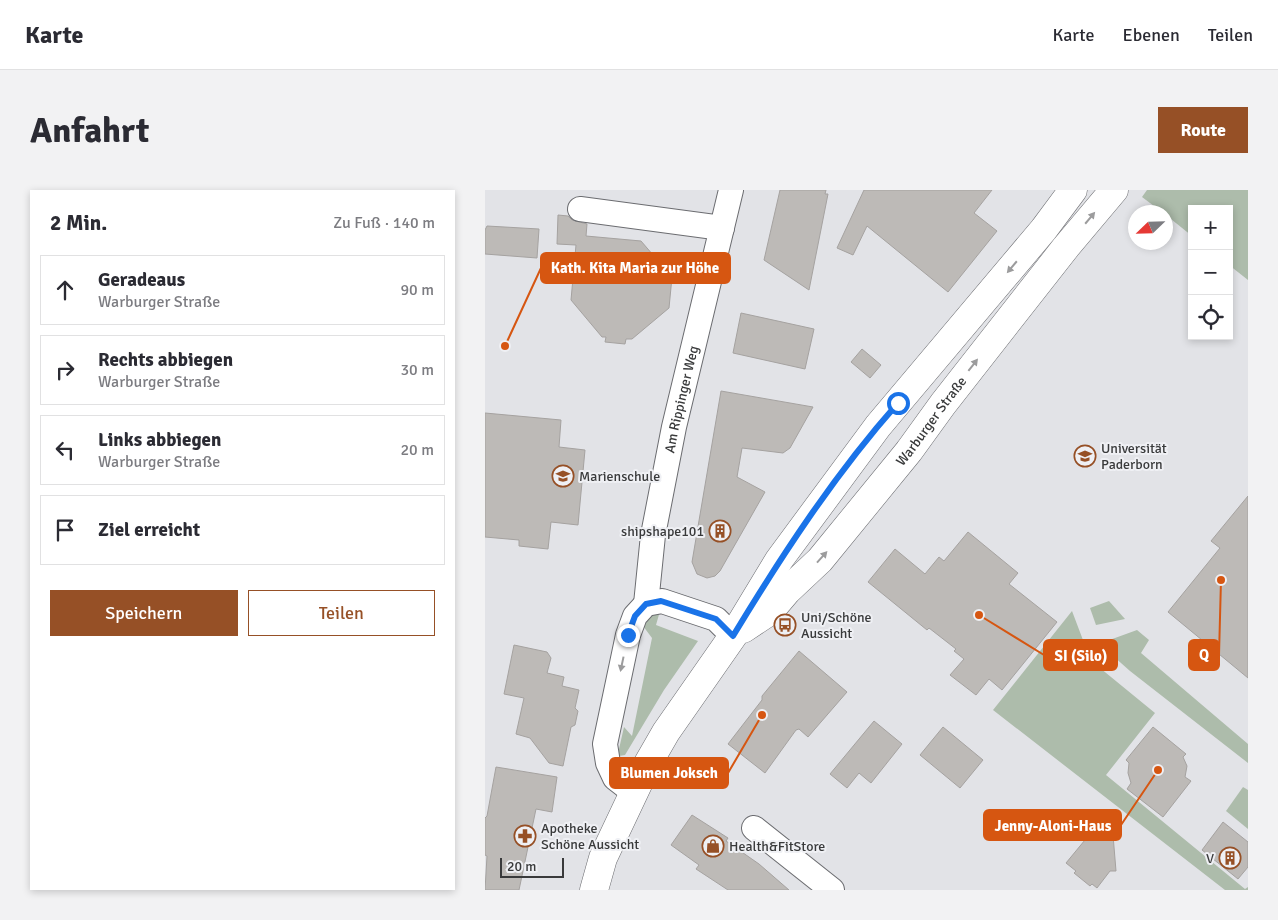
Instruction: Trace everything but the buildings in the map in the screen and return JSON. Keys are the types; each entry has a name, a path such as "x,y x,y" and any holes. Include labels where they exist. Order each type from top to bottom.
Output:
{"main road":[{"name":"Warburger Straße","path":"594,890 603,858 633,792 666,732 733,636 779,560 878,426 1044,229 1073,190"},
{"name":"Warburger Straße","path":"733,636 770,611 787,591 820,560 909,452 949,396 1066,247 1114,190"}],"street":[{"name":"Am Rippinger Weg","path":"646,604 653,535 674,427 731,190"},
{"path":"580,209 722,228"},
{"path":"633,792 615,778 608,762 605,744 628,635 635,616 646,604 661,601 716,619 733,636"},
{"path":"754,828 832,890"}],"green space":[{"path":"1147,190 1248,190 1248,280 1233,268 1233,205 1188,205 1188,233 1173,221 1173,205 1153,205 1142,197"},
{"path":"1109,601 1125,619 1096,625 1090,608"},
{"path":"660,611 656,625 698,641 664,690 625,755 619,756 615,752 619,749 624,727 632,736 652,638 640,622 649,612"},
{"path":"1072,611 1086,648 1100,668 1155,713 1106,775 1245,889 1248,887 1248,890 1225,890 993,710"},
{"path":"1137,630 1149,640 1141,653 1248,744 1248,763 1112,655 1104,642"},
{"path":"1243,787 1248,790 1248,829 1226,811"}],"place":[{"name":"Kath. Kita Maria zur Höhe","path":"505,346"},
{"name":"Universität Paderborn","path":"1085,456"},
{"name":"Marienschule","path":"563,476"},
{"name":"shipshape101","path":"720,531"},
{"name":"Q","path":"1221,580"},
{"name":"SI (Silo)","path":"979,615"},
{"name":"Uni/Schöne Aussicht","path":"785,625"},
{"name":"Blumen Joksch","path":"762,715"},
{"name":"Jenny-Aloni-Haus","path":"1158,770"},
{"name":"Apotheke Schöne Aussicht","path":"525,836"},
{"name":"Health&FitStore","path":"713,846"},
{"name":"V","path":"1230,858"}],"route":[{"path":"628,635 635,616 646,604 661,601 716,619 733,636 779,560 878,426 898,403"}]}
